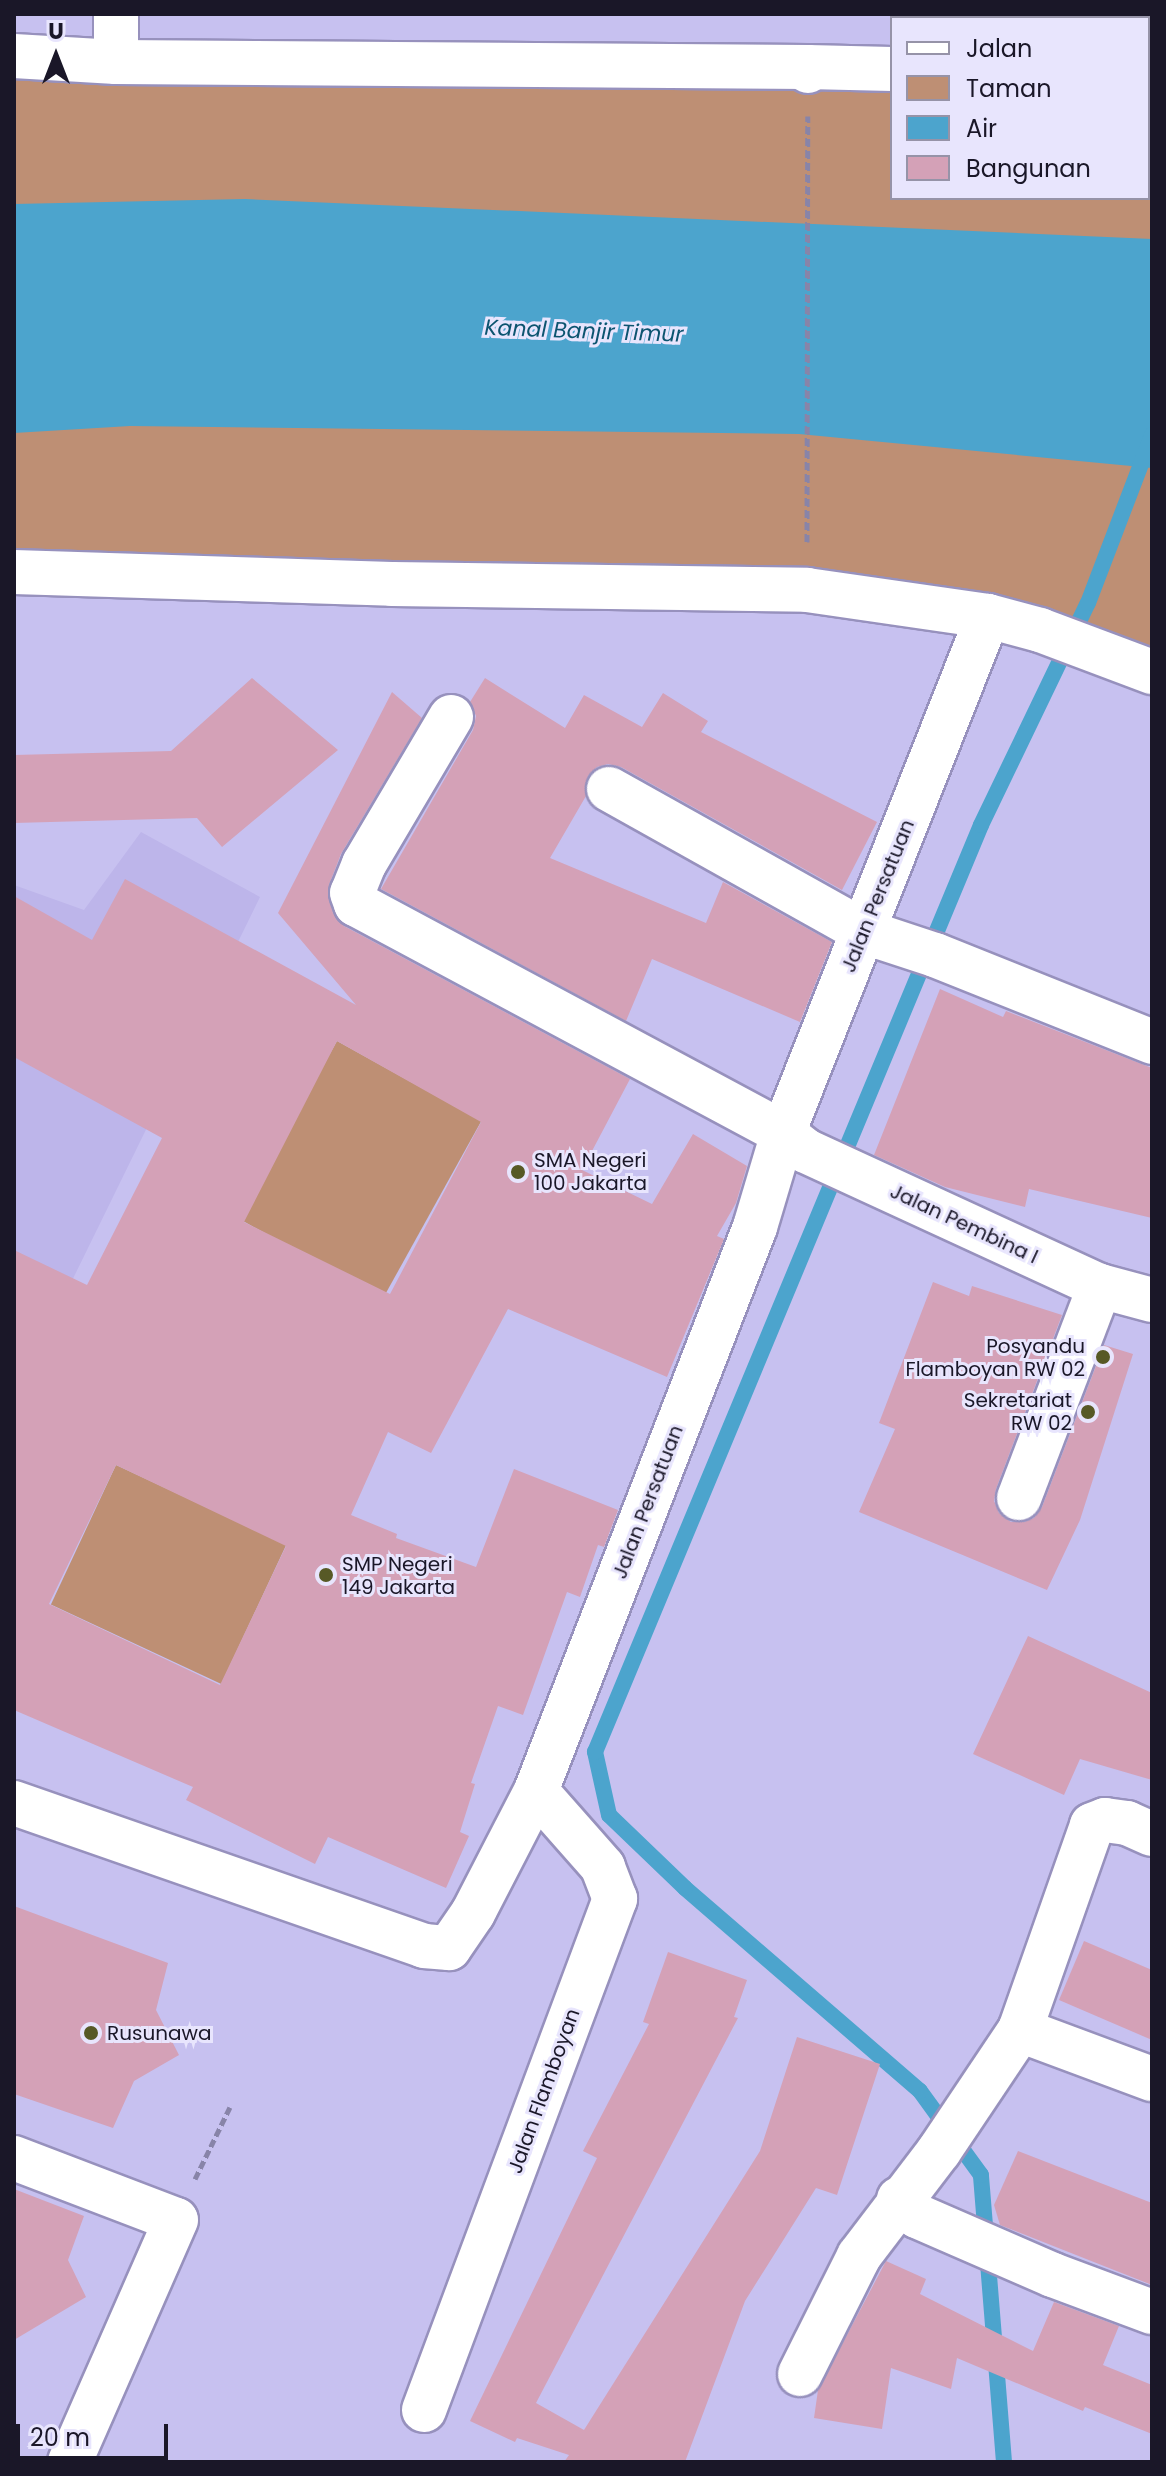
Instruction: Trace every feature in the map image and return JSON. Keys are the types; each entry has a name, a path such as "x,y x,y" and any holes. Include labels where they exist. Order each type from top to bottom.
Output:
{"street":[{"path":"116,14 116,62"},
{"path":"14,56 116,62 890,69"},
{"path":"14,572 392,584 807,590 988,616 1040,630 1133,666"},
{"name":"Jalan Persatuan","path":"14,1803 424,1946 449,1948 473,1913 536,1791 755,1227 810,1151 898,943 988,616"},
{"name":"Jalan Pembina I","path":"451,717 364,864 352,893 356,904 810,1151 1100,1286 1152,1300"},
{"path":"609,789 898,943 1152,1042"},
{"path":"1019,1498 1100,1286"},
{"name":"Jalan Flamboyan","path":"424,2410 615,1899 603,1867 536,1791"},
{"path":"800,2374 859,2256 908,2207 939,2151 1020,2030 1092,1825 1105,1820 1127,1823 1152,1834"},
{"path":"1020,2030 1152,2079"},
{"path":"14,2158 176,2220 70,2462"},
{"path":"908,2207 1053,2275 1152,2312"}],"path":[{"path":"807,548 808,69"},
{"path":"176,2220 230,2107"}],"shaded area":[{"path":"141,832 260,897 14,1399 14,885 84,910"}],"green space":[{"path":"14,56 890,69 890,200 1150,200 1152,75 1152,672 988,616 14,571"},
{"path":"337,1041 481,1121 383,1299 239,1219"},
{"path":"116,1465 286,1544 221,1684 51,1605"}],"water":[{"name":"Kanal Banjir Timur","path":"245,199 1152,239 1152,468 799,434 130,426 14,433 14,204"}],"building":[{"path":"252,678 338,750 222,847 197,818 14,823 14,755 171,751"},
{"path":"485,678 565,728 584,695 642,727 663,693 708,721 701,732 877,822 842,890 621,767 608,764 597,767 588,776 586,796 550,858 706,923 723,882 832,942 800,1022 652,959 626,1021 381,889 473,730 476,716 470,702"},
{"path":"392,692 422,718 341,854 329,885 333,913 344,926 630,1079 582,1170 652,1204 693,1134 747,1166 736,1203 717,1236 724,1239 667,1377 508,1309 431,1453 388,1432 351,1515 397,1534 396,1538 476,1567 514,1469 618,1510 604,1547 598,1545 580,1597 567,1592 523,1715 498,1706 471,1783 475,1784 460,1832 469,1836 446,1888 328,1837 315,1864 186,1800 193,1787 14,1710 14,1250 87,1285 162,1138 14,1057 14,896 92,940 125,879 356,1005 278,913","holes":["337,1041 481,1122 390,1294 244,1222","116,1465 286,1546 220,1685 49,1604"]},
{"path":"940,989 1003,1017 1006,1011 1152,1068 1152,1218 1029,1189 1025,1207 945,1187 874,1155"},
{"path":"933,1282 969,1296 972,1286 1062,1315 996,1489 994,1501 999,1513 1011,1522 1034,1518 1042,1507 1104,1345 1133,1354 1080,1520 1047,1590 859,1512 895,1429 879,1423"},
{"path":"1028,1636 1152,1693 1152,1780 1080,1759 1064,1795 973,1754"},
{"name":"Rusunawa","path":"14,1906 168,1963 156,2010 179,2055 134,2081 113,2128 14,2094"},
{"path":"1084,1941 1152,1970 1152,2040 1059,2000"},
{"path":"668,1952 747,1980 734,2017 738,2018 536,2403 584,2430 760,2151 797,2037 880,2064 837,2195 816,2188 745,2301 685,2462 564,2462 569,2455 517,2438 515,2442 470,2421 597,2158 583,2151 649,2024 643,2022"},
{"path":"1018,2151 1152,2203 1152,2285 1000,2225 994,2205"},
{"path":"14,2189 84,2216 68,2260 86,2297 14,2340"},
{"path":"886,2261 926,2279 920,2294 1033,2351 1054,2302 1119,2326 1103,2365 1152,2385 1152,2434 1085,2407 1083,2411 957,2358 951,2389 891,2368 882,2429 814,2418 818,2390"}],"waterway":[{"path":"1004,2462 981,2175 920,2091 685,1888 609,1815 595,1752 981,825 1088,603 1152,435"}],"place":[{"name":"SMA Negeri 100 Jakarta","path":"518,1172"},
{"name":"Posyandu Flamboyan RW 02","path":"1103,1357"},
{"name":"Sekretariat RW 02","path":"1088,1412"},
{"name":"SMP Negeri 149 Jakarta","path":"326,1575"},
{"name":"Rusunawa","path":"91,2033"}]}
